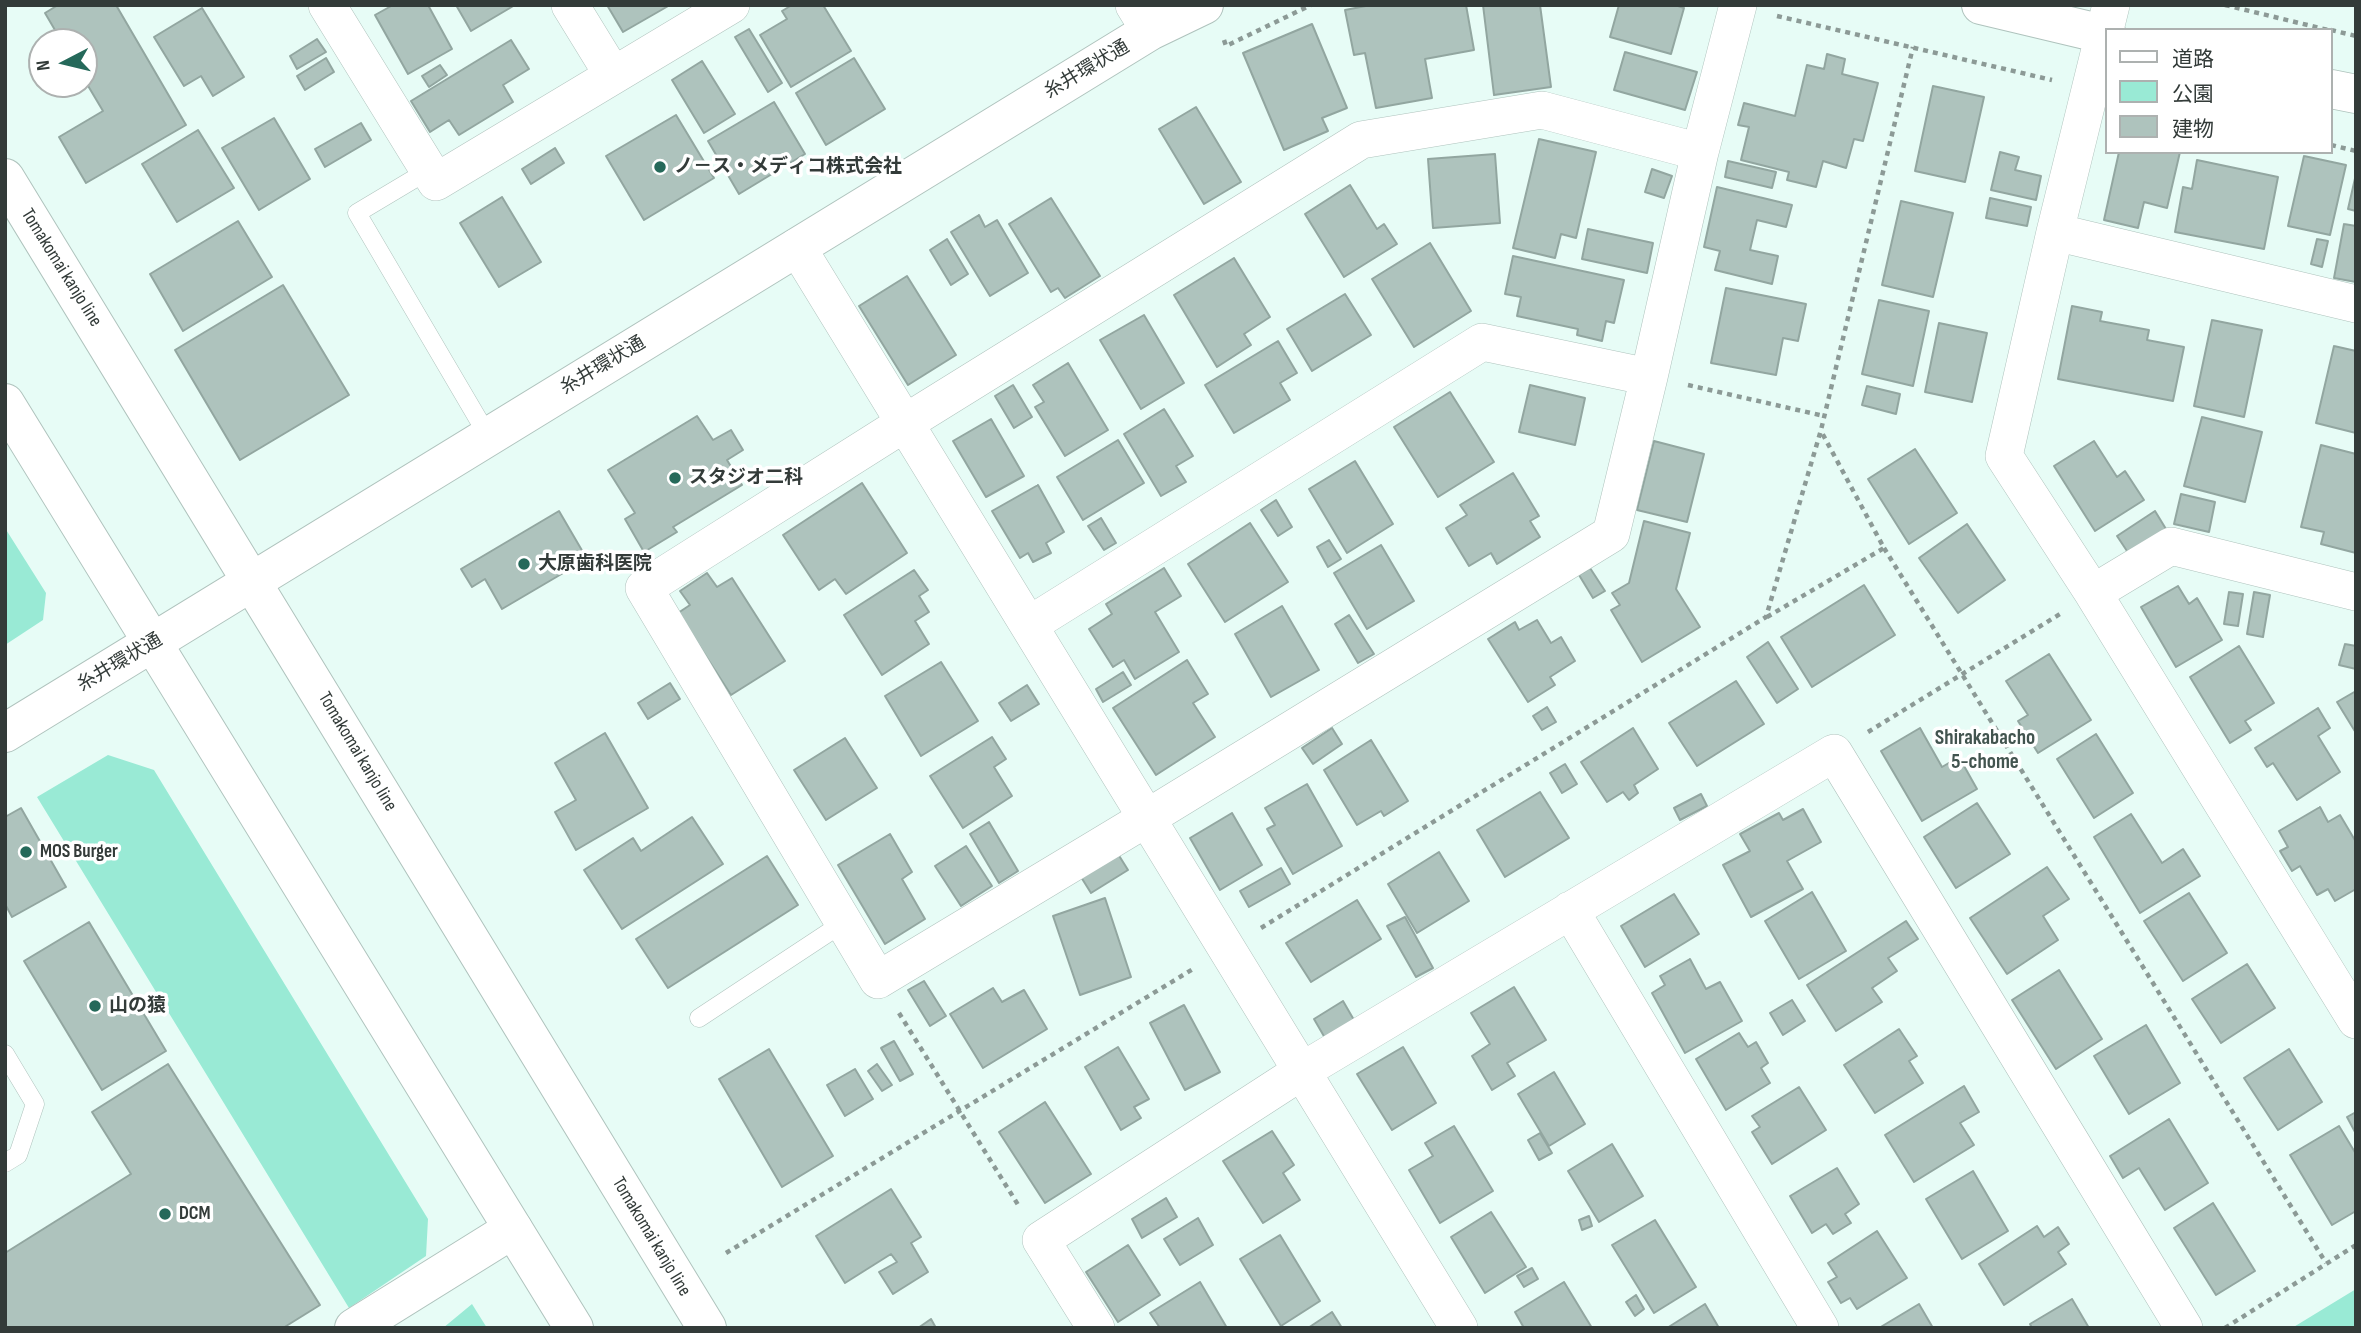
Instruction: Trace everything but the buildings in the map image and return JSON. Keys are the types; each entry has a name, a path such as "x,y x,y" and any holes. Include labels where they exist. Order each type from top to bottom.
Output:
{"main road":[{"path":"1981,5 2108,25"},
{"name":"糸井環状通","path":"5,733 797,247 1142,18 1213,21"},
{"path":"2333,89 2356,94"},
{"name":"Tomakomai kanjo line","path":"5,178 707,1328"},
{"path":"5,403 574,1328"},
{"path":"354,1328 513,1229"}],"street":[{"path":"327,5 436,182 731,5"},
{"path":"570,5 613,75"},
{"path":"1700,152 1542,110 1361,140 644,588 878,980 1611,534 1700,152 1738,6"},
{"path":"2106,33 2055,232 2004,456 2093,593 2356,1020"},
{"path":"2055,232 2356,304"},
{"path":"797,247 1459,1328"},
{"path":"1029,625 1482,342 1649,377"},
{"path":"2093,593 2171,546 2356,592"},
{"path":"1096,1328 1041,1240 1302,1071 1834,753 2184,1328"},
{"path":"1570,910 1820,1328"}],"lane":[{"path":"429,170 357,213 488,436"},
{"path":"699,1018 843,923"},
{"path":"5,1054 34,1104 18,1155 5,1163"}],"path":[{"path":"1213,21 1226,46 1311,5"},
{"path":"2225,5 2322,28"},
{"path":"1738,6 2091,89"},
{"path":"2333,31 2356,36"},
{"path":"1766,617 1821,430 1913,47"},
{"path":"2333,145 2356,151"},
{"path":"1649,377 1824,416"},
{"path":"1821,430 1884,548 2326,1264"},
{"path":"726,1253 1766,617 1884,548"},
{"path":"1834,753 2093,593"},
{"path":"878,980 1041,1240"},
{"path":"2225,1328 2356,1245"}],"green space":[{"path":"5,528 46,593 43,620 5,645"},
{"path":"108,755 154,770 428,1219 426,1256 349,1308 37,797"},
{"path":"2356,1289 2356,1328 2292,1328"},
{"path":"472,1304 487,1328 443,1328"}],"place":[{"name":"ノ－ス・メディコ株式会社","path":"660,167"},
{"name":"スタジオ二科","path":"675,478"},
{"name":"大原歯科医院","path":"524,564"},
{"name":"MOS Burger","path":"26,852"},
{"name":"山の猿","path":"95,1006"},
{"name":"DCM","path":"165,1214"}],"district":[{"name":"Shirakabacho 5-chome","path":"1985,751"}]}
